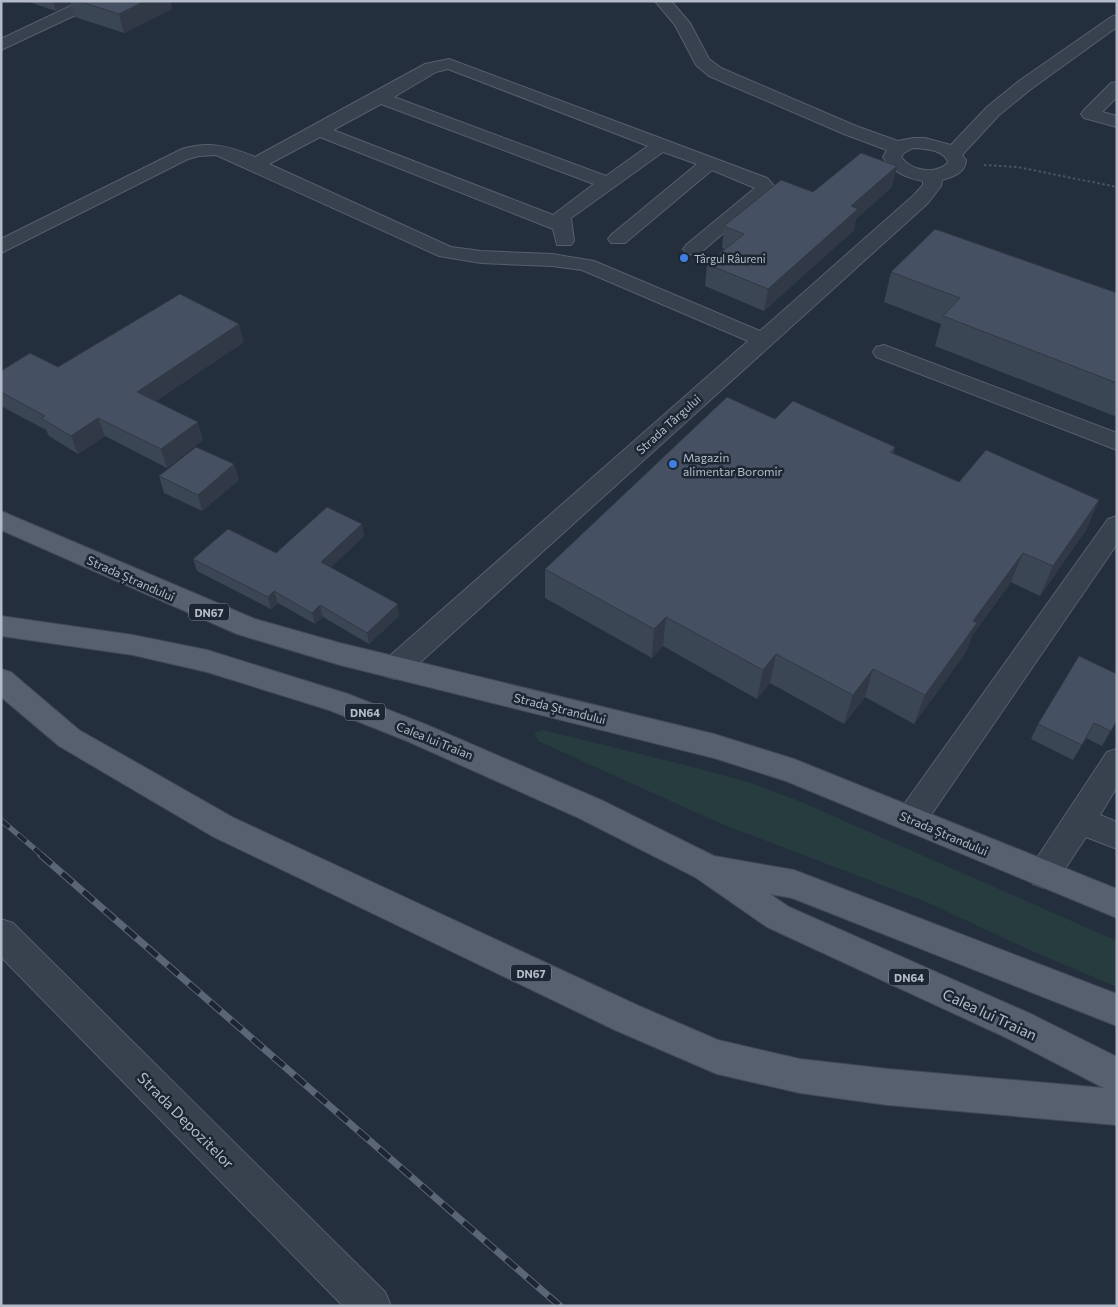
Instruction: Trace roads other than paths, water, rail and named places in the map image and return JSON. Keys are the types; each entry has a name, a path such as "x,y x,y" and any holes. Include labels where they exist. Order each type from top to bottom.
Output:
{"main road":[{"name":"Strada Ștrandului","path":"1,520 204,610 247,627 330,652 714,746 794,771 1117,904"},
{"name":"DN67","path":"1,533 32,533"},
{"name":"Calea lui Traian","path":"1,626 133,645 207,661 338,702 484,760 590,809 706,867 778,917 1019,1026 1117,1076"},
{"name":"DN67","path":"1,680 68,738 223,827 653,1030 717,1057 800,1076 888,1087 1117,1107"},
{"name":"Calea lui Traian","path":"706,867 794,884 1117,1010"}],"street":[{"path":"1,45 94,1"},
{"path":"662,1 682,23 702,62 715,72 841,126 899,148 922,143 940,147 955,160"},
{"path":"899,148 892,157 901,168 916,174 933,176 953,170 955,160 976,127 1012,95 1117,20"},
{"path":"256,164 320,131 431,68 449,64 760,182 765,186 764,191 693,249"},
{"path":"1117,87 1090,114 1117,122"},
{"path":"380,98 606,182"},
{"path":"320,131 561,225"},
{"path":"567,260 561,217 606,182 661,144"},
{"path":"1,248 182,154 199,149 213,148 256,164 446,252 468,257 567,260 587,265 763,340"},
{"path":"618,239 710,163"},
{"name":"Strada Târgului","path":"395,668 929,192 933,176"},
{"path":"884,352 1117,442"},
{"path":"911,819 1117,525"},
{"path":"1044,874 1080,822 1117,760"},
{"path":"1080,822 1117,836"},
{"name":"Strada Depozitelor","path":"1,934 371,1306"}],"railway":[{"path":"1,820 43,856"},
{"path":"41,855 560,1306"}],"place":[{"name":"Târgul Râureni","path":"684,258"},
{"name":"Magazin alimentar Boromir","path":"673,464"}]}
